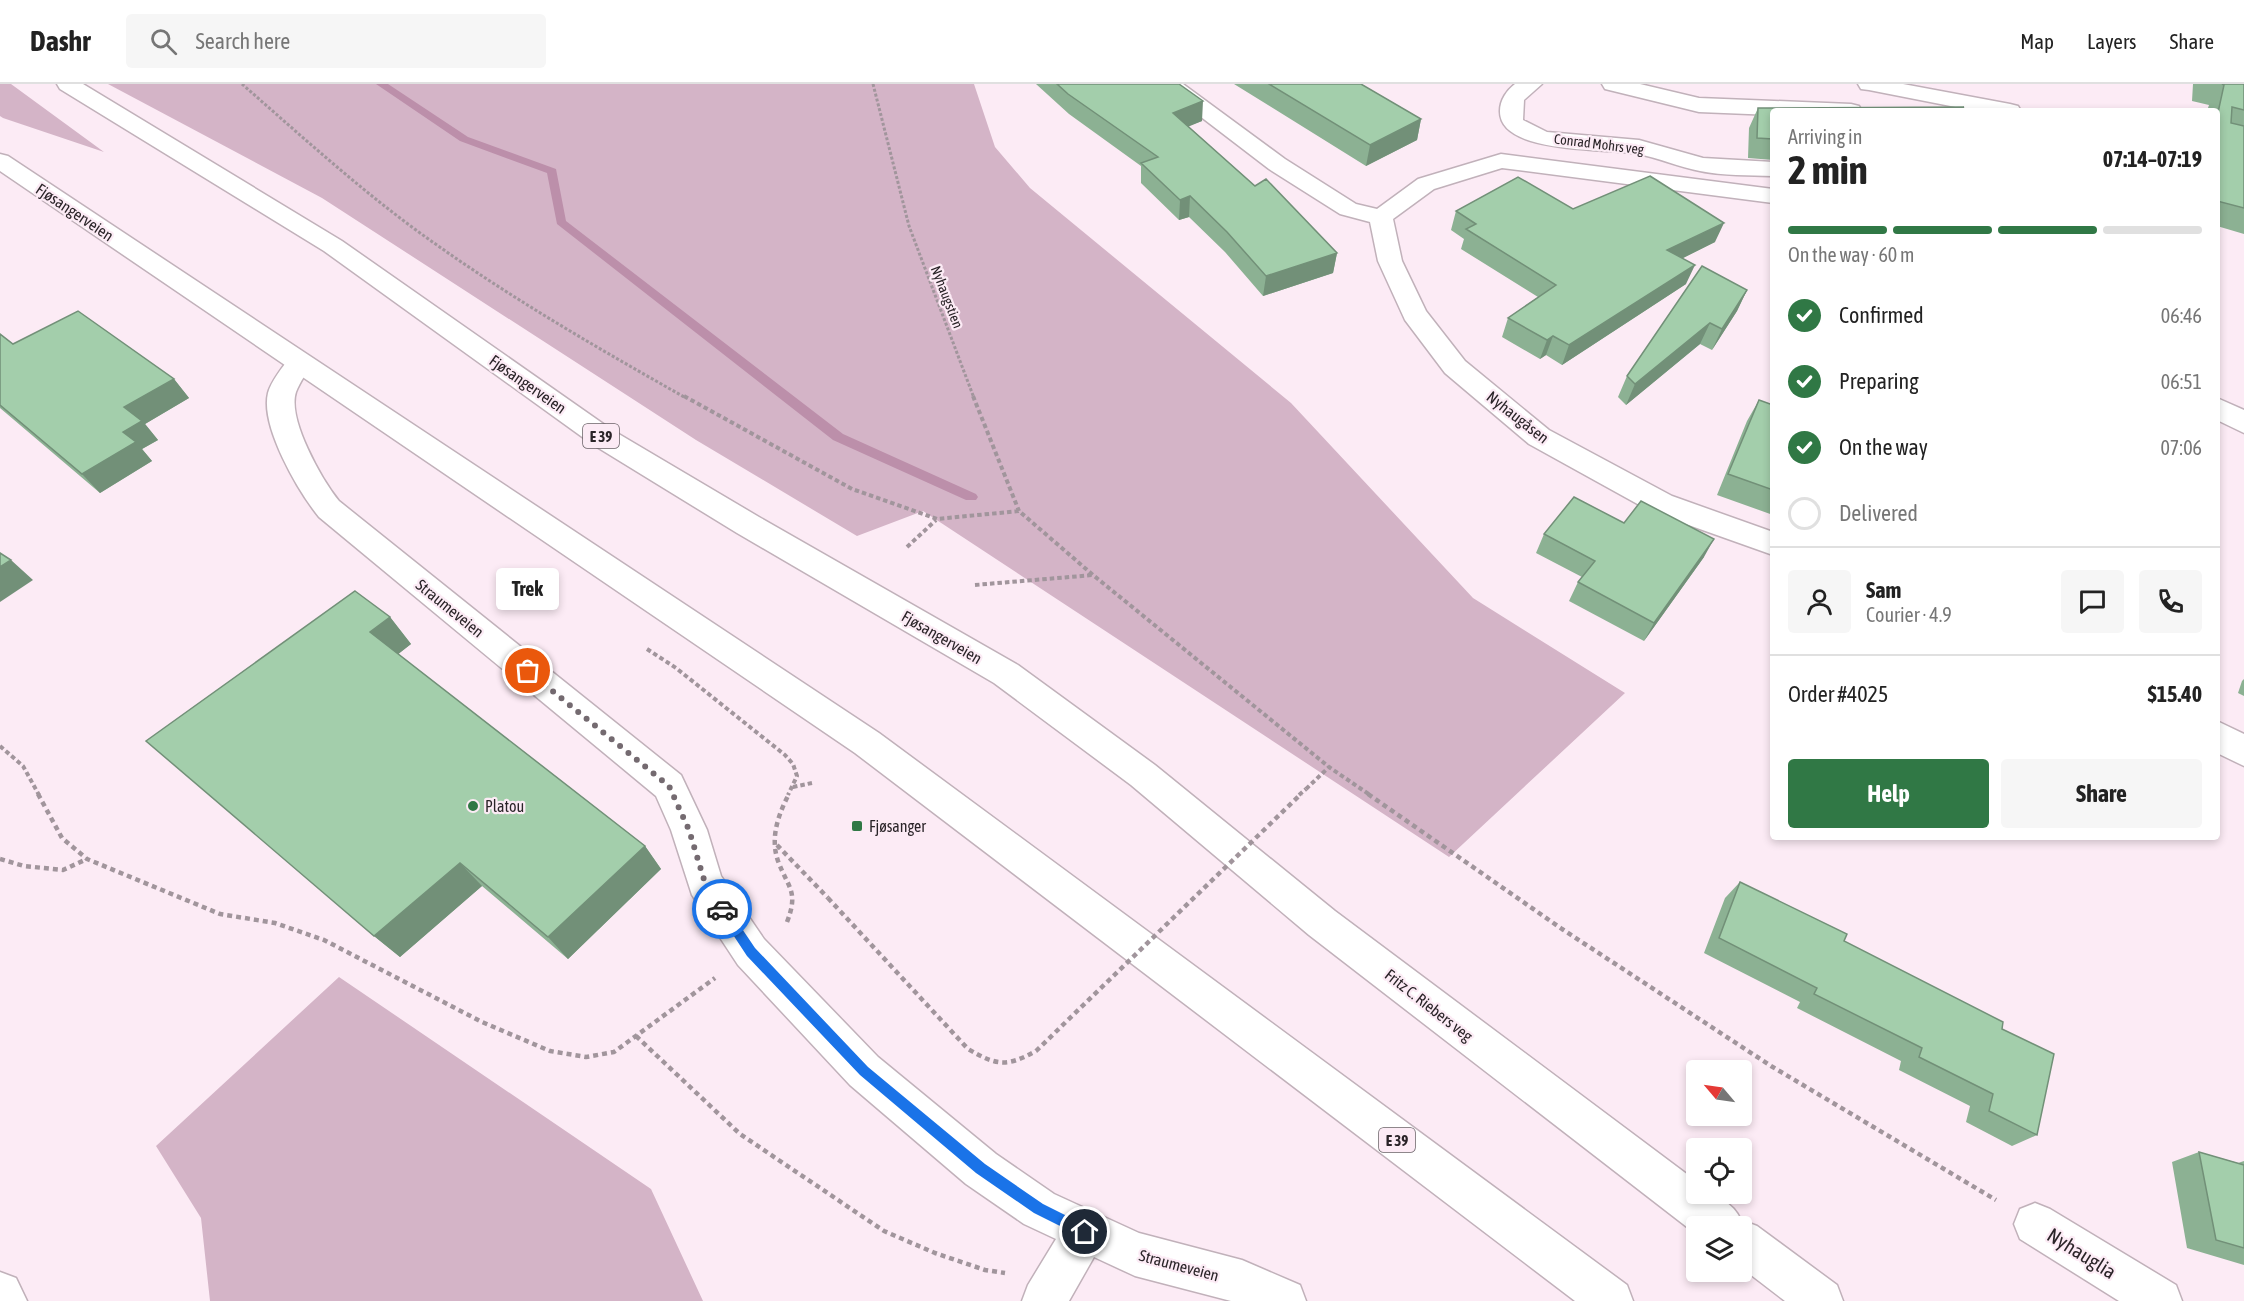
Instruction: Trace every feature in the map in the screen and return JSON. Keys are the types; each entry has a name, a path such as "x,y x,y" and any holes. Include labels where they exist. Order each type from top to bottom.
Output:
{"main road":[{"name":"Fjøsangerveien","path":"68,84 333,246 602,437 748,525 1006,674 1143,775"},
{"path":"1169,84 1297,177 1348,209 1381,217 1426,184 1501,162 1770,196"},
{"name":"Conrad Mohrs veg","path":"1532,84 1517,93 1510,104 1510,113 1514,124 1542,138 1639,147 1702,165 1770,169"},
{"path":"1613,84 1699,105 1770,109"},
{"path":"1704,84 1741,95 1747,108"},
{"path":"1869,84 1994,108"},
{"name":"Fjøsangerveien","path":"0,161 867,743 1611,1301"},
{"name":"Nyhaugåsen","path":"1381,217 1390,261 1414,314 1455,367 1539,437 1662,504 1770,543"},
{"name":"Straumeveien","path":"299,363 282,393 283,423 312,488 329,509 669,786 689,830 705,883 751,952 864,1071 981,1169 1039,1209 1136,1254 1242,1282 1284,1301"},
{"path":"2220,408 2244,423"},
{"path":"2220,737 2244,752"},
{"name":"Fritz C. Riebers veg","path":"1143,775 1322,923 1708,1216"},
{"name":"Nyhauglia","path":"2035,1224 2160,1301"},
{"path":"1050,1292 1085,1232"},
{"path":"1752,1249 1821,1301"},
{"path":"0,1294 5,1301"}],"path":[{"path":"242,84 342,171 416,230 564,329 852,489 937,519 1019,511 1093,575 1329,767 1562,929 1771,1066 2035,1224"},
{"name":"Nyhaugstien","path":"873,84 909,226 1019,511"},
{"path":"907,547 937,519"},
{"path":"975,585 1093,575"},
{"path":"0,746 23,766 62,838 87,860 220,914 275,923 324,940 482,1022 550,1051 586,1057 614,1052 787,923 794,906 795,892 777,858 777,845 774,837 797,776 793,764 785,754 676,668 646,648"},
{"path":"777,845 968,1049 989,1062 1012,1065 1036,1051 1329,767"},
{"path":"793,787 812,783"},
{"path":"0,859 24,866 63,870 87,860"},
{"path":"636,1036 740,1134 884,1231 935,1252 1050,1292"}],"shaded area":[{"path":"0,84 11,84 104,152 3,118 0,116"},
{"path":"108,84 974,84 995,147 1030,188 1291,403 1473,598 1625,693 1449,857 923,511 857,536 696,440 322,198"},
{"path":"339,977 651,1189 703,1301 210,1301 201,1218 156,1146"}],"building":[{"path":"1057,84 1179,84 1203,101 1173,113 1255,186 1266,179 1337,253 1266,276 1227,232 1190,196 1180,200 1141,163 1158,157"},
{"path":"1269,84 1361,84 1421,119 1370,145"},
{"path":"2222,84 2244,84 2244,110 2232,107 2231,123 2244,126 2244,208 2220,202 2219,108 2224,85"},
{"path":"1964,107 1770,108 1770,139 1757,138 1758,108"},
{"path":"1650,176 1724,223 1667,250 1695,265 1569,345 1553,336 1547,340 1508,318 1556,285 1466,229 1476,224 1456,211 1518,177 1573,209"},
{"path":"1702,266 1747,290 1722,329 1710,323 1635,384 1627,376"},
{"path":"78,311 174,379 124,407 142,421 123,432 136,442 82,474 0,405 0,334 13,344"},
{"path":"1759,400 1770,404 1770,489 1728,474"},
{"path":"1574,497 1624,523 1641,501 1714,539 1654,623 1578,582 1595,561 1544,534"},
{"path":"0,553 11,560 0,567"},
{"path":"355,591 390,617 370,632 645,846 548,937 460,863 374,936 146,741"},
{"path":"1740,882 1847,934 1844,941 2003,1022 2002,1029 2054,1054 2037,1135 1989,1111 1993,1094 1919,1057 1922,1048 1814,994 1817,988 1719,938"},
{"path":"2199,1152 2244,1165 2244,1248 2216,1240"}],"waterway":[{"path":"381,84 464,139 552,171 561,222 838,437 971,497"}],"way so far":[{"path":"528,671 669,786 689,830 705,883 722,909"}],"place":[{"name":"Trek","path":"528,671"},
{"name":"Platou","path":"473,806"},
{"name":"Fjøsanger","path":"857,826"}],"route":[{"path":"722,909 751,952 864,1071 981,1169 1039,1209 1085,1232"}]}
